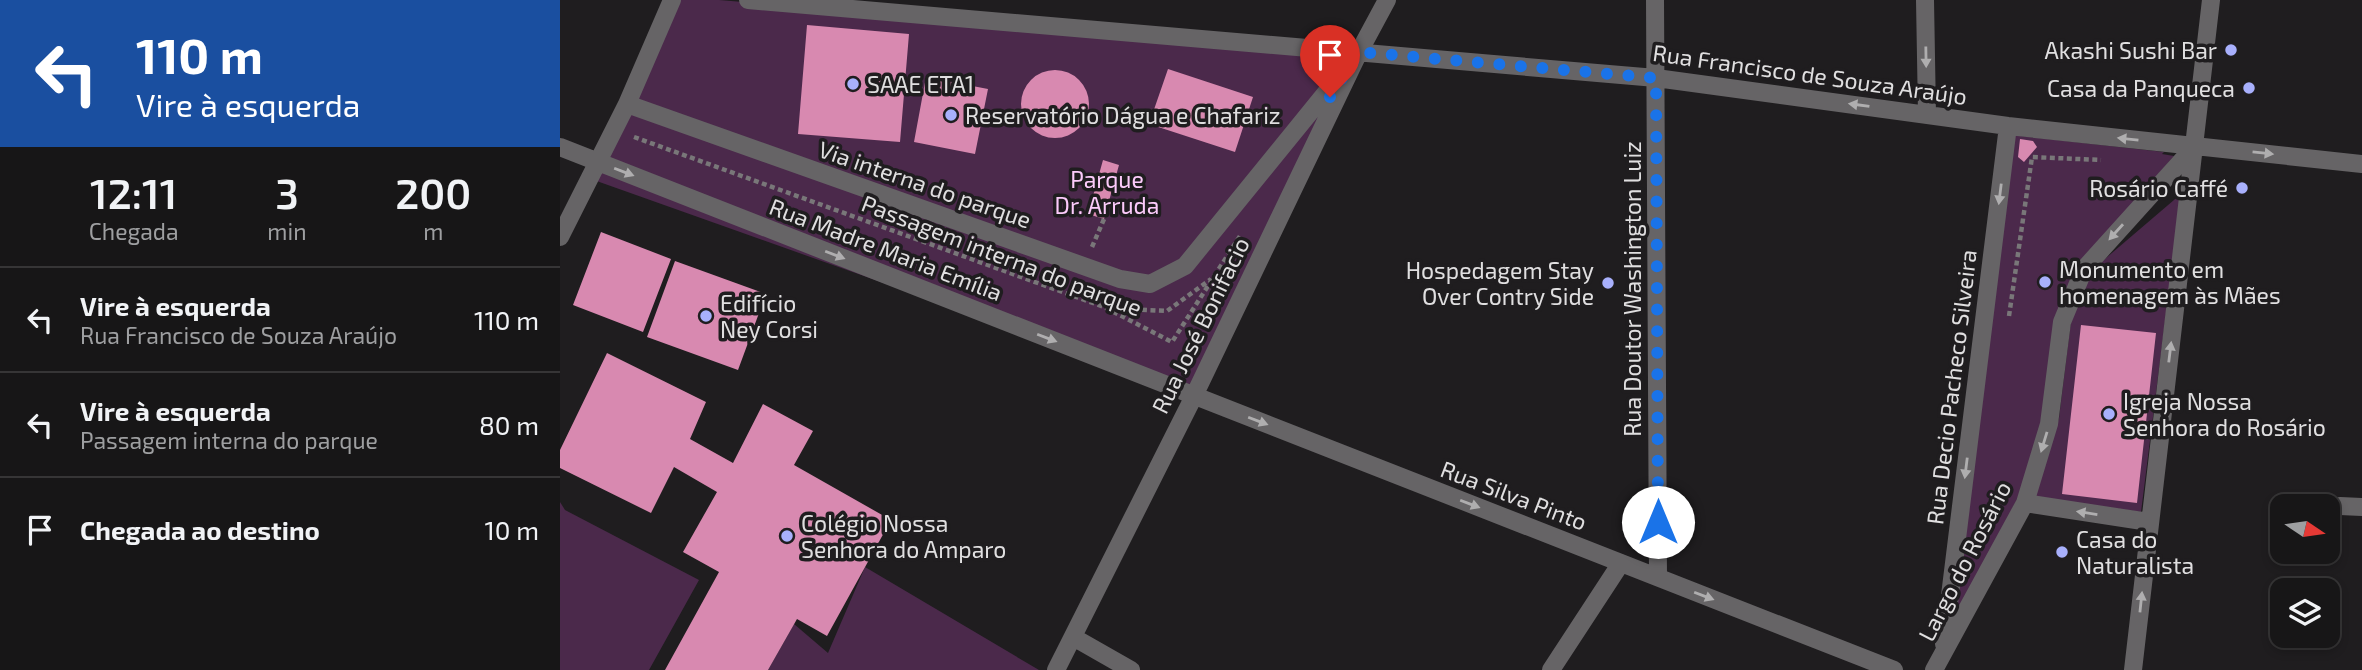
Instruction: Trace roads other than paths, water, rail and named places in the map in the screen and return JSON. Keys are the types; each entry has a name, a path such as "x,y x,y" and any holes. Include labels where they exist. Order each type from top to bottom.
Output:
{"street":[{"path":"560,237 626,104 672,0"},
{"name":"Rua Francisco de Souza Araújo","path":"748,0 1656,78 2008,126 2362,164"},
{"name":"Rua José Bonifacio","path":"1056,670 1194,396 1359,52 1387,0"},
{"name":"Rua Doutor Washington Luiz","path":"1655,0 1658,577"},
{"path":"1925,0 1927,114"},
{"path":"2133,670 2211,0"},
{"name":"Via interna do parque","path":"626,104 1120,279 1150,284 1185,266 1359,52"},
{"name":"Rua Decio Pacheco Silveira","path":"1943,654 2008,126"},
{"name":"Largo do Rosário","path":"1934,670 2025,503 2049,424 2062,322 2084,269 2196,146"},
{"name":"Rua Madre Maria Emília","path":"560,147 1194,396"},
{"name":"Rua Silva Pinto","path":"1194,396 1894,670"},
{"path":"2025,503 2149,522"},
{"path":"2340,506 2362,507"},
{"path":"1551,670 1621,563"},
{"path":"1073,637 1131,670"}],"place":[{"name":"Akashi Sushi Bar","path":"2231,50"},
{"name":"SAAE ETA1","path":"853,84"},
{"name":"Casa da Panqueca","path":"2249,88"},
{"name":"Reservatório Dágua e Chafariz","path":"951,115"},
{"name":"Rosário Caffé","path":"2242,188"},
{"name":"Monumento em homenagem às Mães","path":"2045,282"},
{"name":"Hospedagem Stay Over Contry Side","path":"1608,283"},
{"name":"Edifício Ney Corsi","path":"706,316"},
{"name":"Igreja Nossa Senhora do Rosário","path":"2109,414"},
{"name":"Colégio Nossa Senhora do Amparo","path":"787,536"},
{"name":"Casa do Naturalista","path":"2062,552"}],"park label":[{"name":"Parque Dr. Arruda","path":"1107,192"}]}
